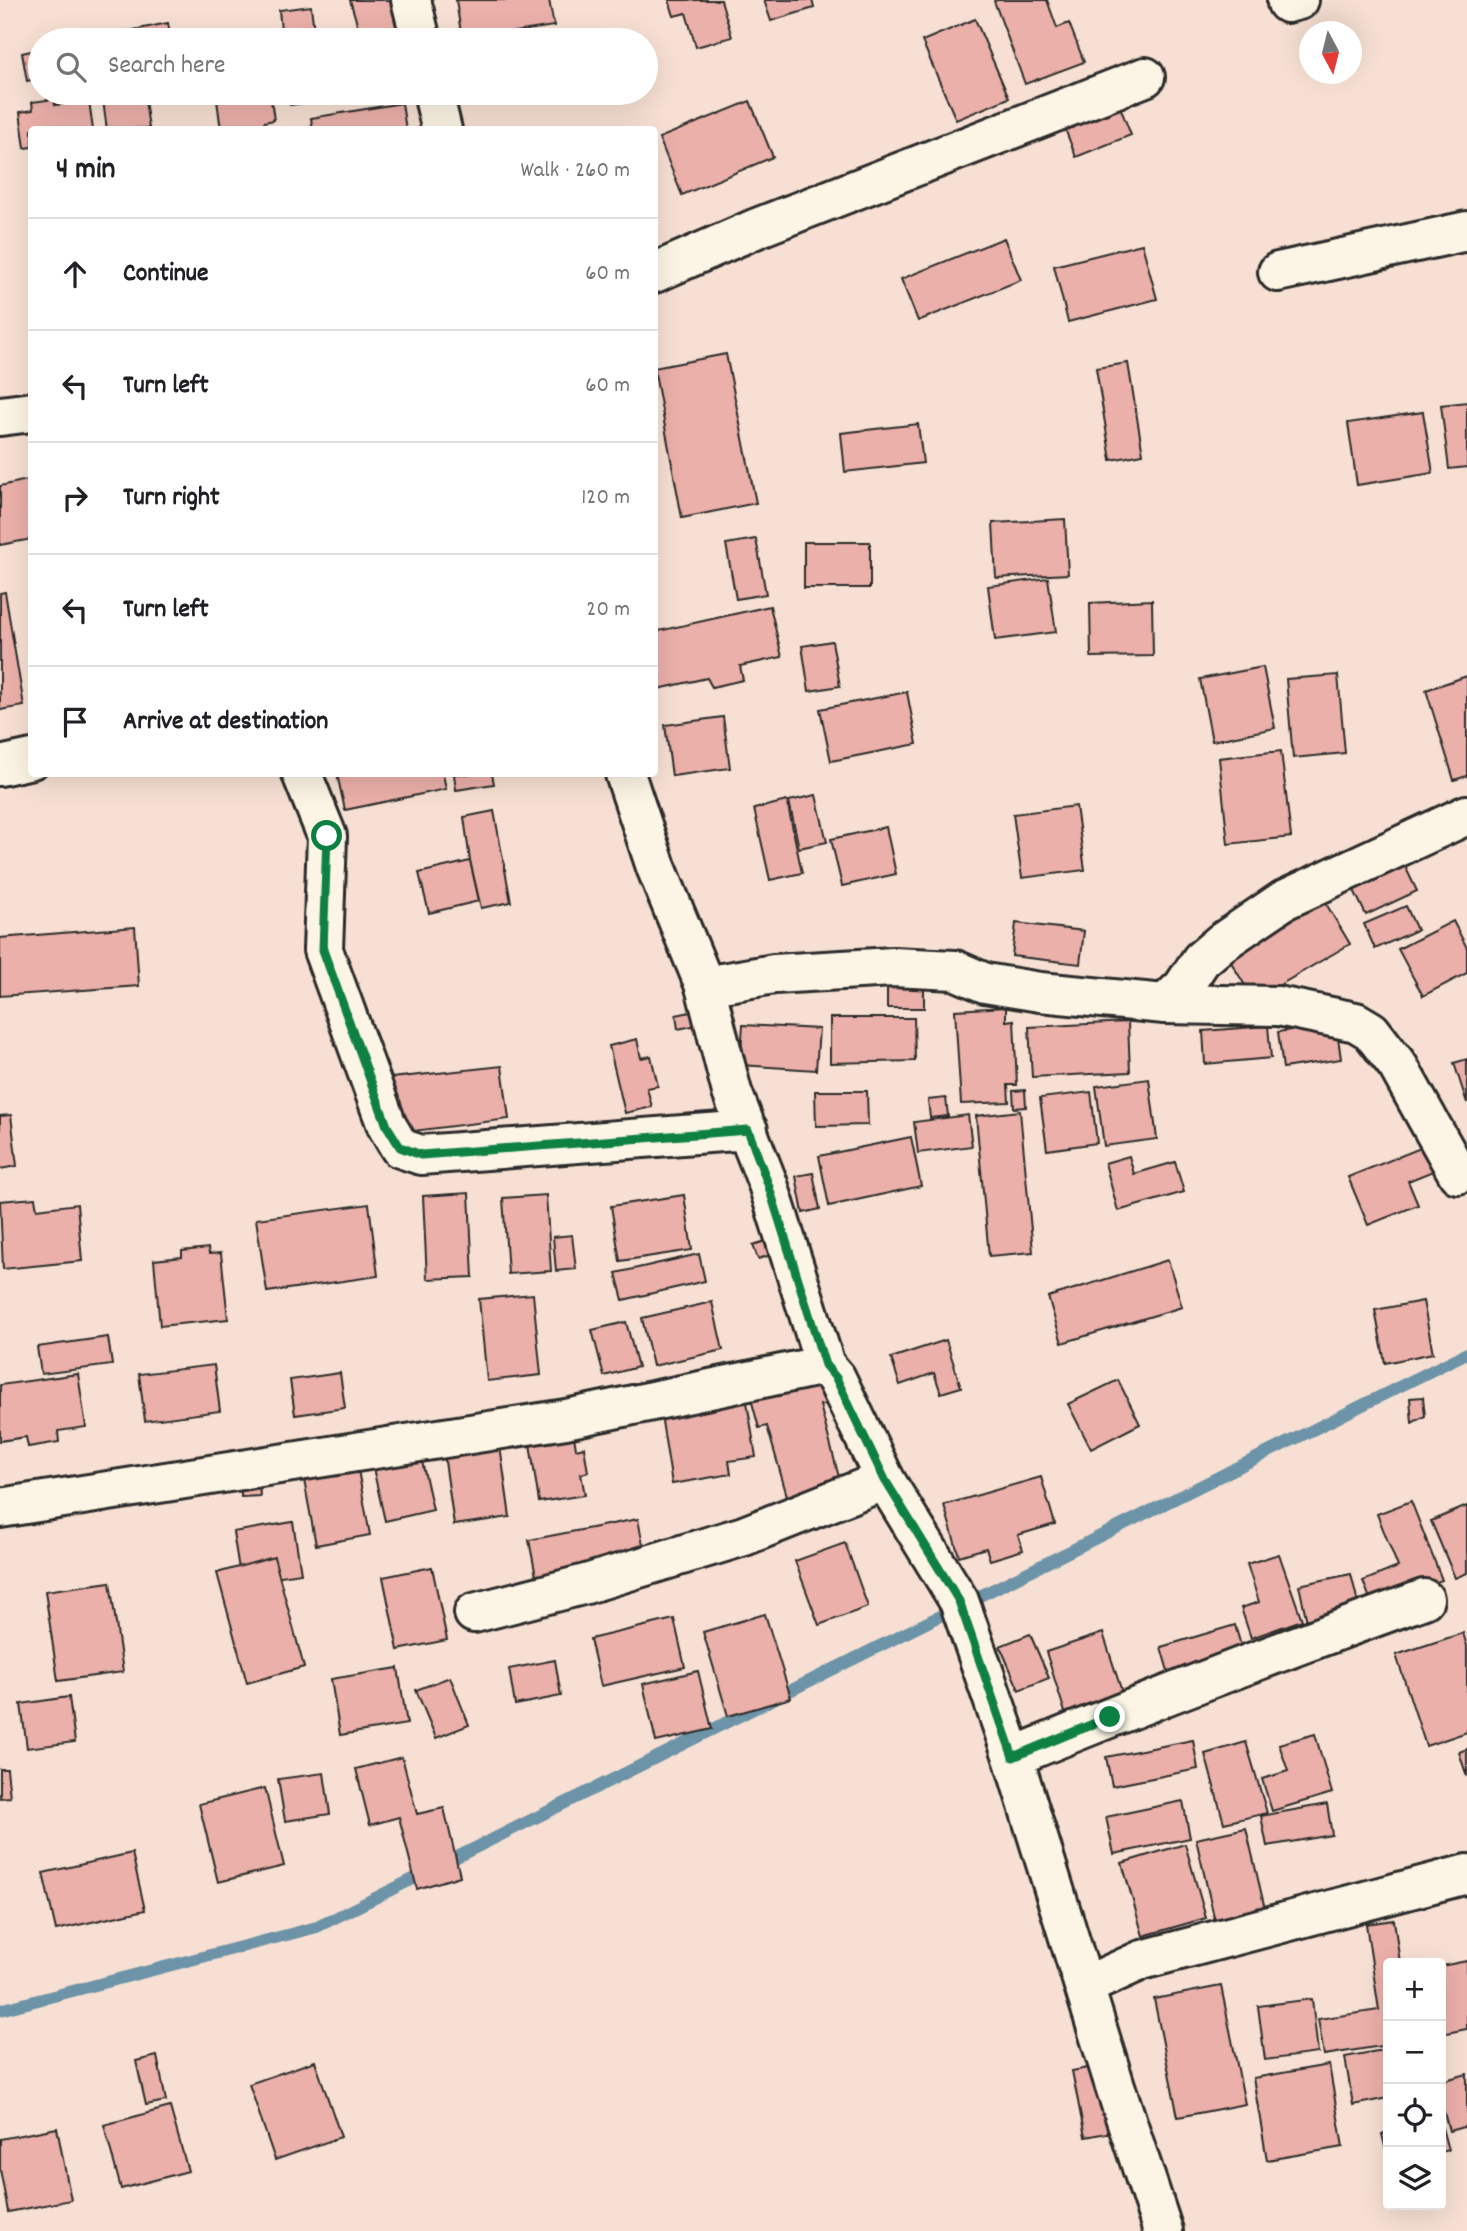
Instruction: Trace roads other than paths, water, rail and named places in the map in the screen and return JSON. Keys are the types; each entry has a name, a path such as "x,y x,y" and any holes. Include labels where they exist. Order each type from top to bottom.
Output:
{"street":[{"path":"411,0 418,28"},
{"path":"658,271 757,228 1145,77"},
{"path":"436,105 441,126"},
{"path":"1278,272 1467,231"},
{"path":"0,416 28,412"},
{"path":"0,766 28,761"},
{"path":"303,777 327,836 323,950 387,1126 400,1147 421,1155 748,1130"},
{"path":"626,777 656,867 705,986 732,1092 768,1184 825,1365 836,1378 885,1480 959,1601 1013,1757 1163,2231"},
{"path":"1165,1004 1211,951 1284,900 1467,815"},
{"path":"705,986 774,974 893,967 956,970 985,983 1040,992 1165,1004 1278,1006 1356,1022 1371,1031 1398,1066 1458,1174"},
{"path":"0,1508 566,1419 825,1365"},
{"path":"474,1613 586,1584 744,1536 885,1480"},
{"path":"1013,1757 1159,1698 1424,1599"},
{"path":"1085,1986 1142,1960 1467,1874"}],"waterway":[{"path":"443,1864 1467,1353"},
{"path":"0,2010 317,1927 427,1872"}]}
